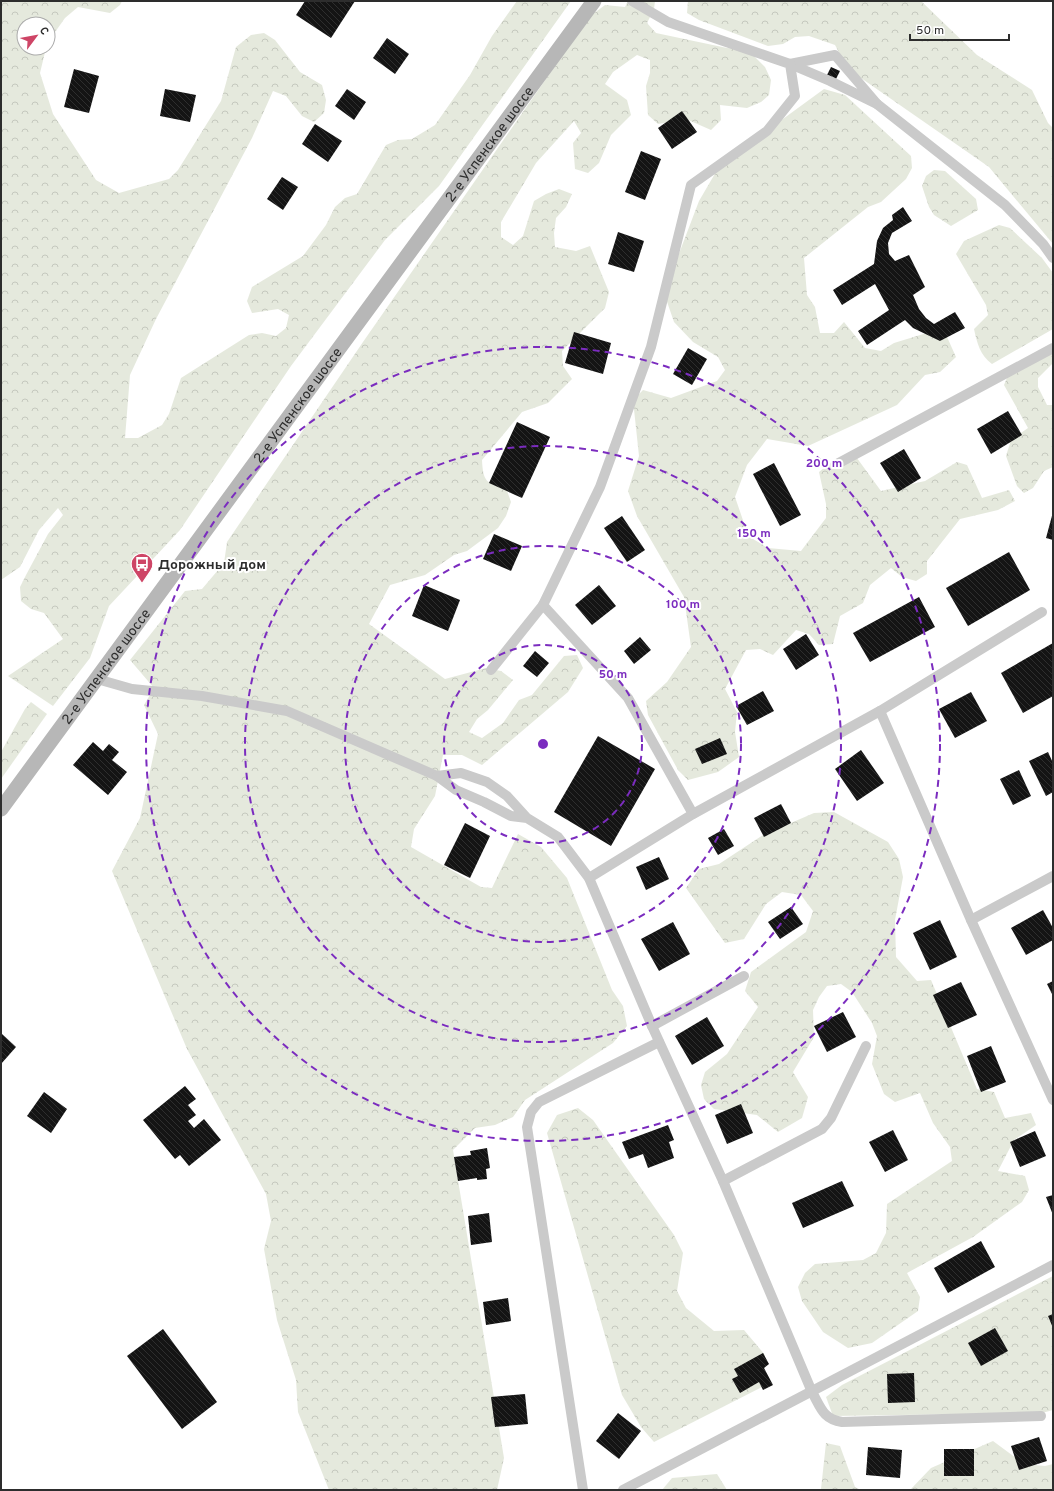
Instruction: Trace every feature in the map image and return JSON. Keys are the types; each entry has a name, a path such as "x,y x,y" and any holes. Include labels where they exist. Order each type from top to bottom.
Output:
{"main road":[{"name":"2-е Успенское шоссе","path":"1,809 594,1"}],"street":[{"path":"632,1 668,22 790,64 830,81 877,104"},
{"path":"790,64 835,55 877,104 1005,205 1043,244 1053,258"},
{"path":"491,670 543,605 600,487 651,347 691,185 767,131 795,96 790,64"},
{"path":"837,464 1053,348"},
{"path":"543,605 628,698 693,814"},
{"path":"589,878 693,814 880,711 1042,612"},
{"path":"97,679 132,689 202,696 286,711 437,776 456,790 511,816 527,818"},
{"path":"880,711 971,920 1053,1100"},
{"path":"437,776 461,773 487,782 508,796 527,818 558,837 589,878 659,1042 723,1181 812,1392 823,1413 832,1420 842,1422 1041,1416"},
{"path":"971,920 1053,876"},
{"path":"652,1026 744,976"},
{"path":"583,1490 527,1127 531,1112 539,1102 659,1042"},
{"path":"723,1181 822,1129 831,1118 866,1046"},
{"path":"623,1490 1053,1265"}],"green space":[{"path":"1,1 122,1 120,5 110,13 78,7 65,18 56,31 56,16 16,16 16,56 44,56 40,73 53,114 96,180 119,193 169,179 178,170 221,101 236,47 251,35 264,33 275,40 300,72 322,85 326,100 324,113 314,122 302,116 286,96 273,91 252,138 156,319 130,375 125,438 138,438 162,425 169,414 181,378 249,335 262,333 276,336 286,328 289,315 278,309 252,313 247,301 252,287 303,256 326,225 335,207 345,198 357,194 386,145 398,140 412,139 435,125 470,75 492,36 517,1 571,1 439,186 385,240 291,366 180,530 109,606 90,658 53,706 8,676 63,639 44,613 31,609 21,601 20,587 48,534 63,515 58,508 39,530 20,567 1,580"},
{"path":"628,1 655,1 654,9 647,23 656,33 727,48 741,49 754,56 765,67 771,80 769,95 761,102 747,108 720,105 721,120 711,130 686,119 658,124 648,115 646,86 650,73 650,60 637,55 613,72 605,84 627,100 631,115 611,135 599,163 588,173 575,169 573,143 581,133 574,121 536,163 501,222 501,237 513,245 523,236 534,201 559,189 572,194 566,207 556,218 554,233 555,247 576,251 590,246 609,292 605,308 562,351 563,366 572,379 548,403 522,412 482,460 483,473 487,480 494,485 506,488 511,502 506,516 498,528 467,551 454,555 425,575 390,585 369,624 445,679 486,668 501,671 513,680 488,710 477,719 469,732 482,738 503,723 519,700 532,695 564,656 577,655 583,668 568,692 482,765 462,755 443,755 435,796 414,829 411,847 481,887 492,888 518,834 541,847 567,878 612,990 623,1006 627,1026 613,1043 525,1100 513,1117 495,1125 475,1128 453,1150 504,1458 497,1490 329,1490 298,1412 296,1380 277,1320 264,1249 271,1221 266,1194 187,1049 112,871 140,818 158,734 144,705 154,688 130,660 185,591 202,589 224,563 227,542 363,342 589,17 605,5 625,7"},
{"path":"688,1 921,1 977,55 1032,90 1048,123 1053,128 1053,244 989,167 848,69 835,45 809,36 795,37 783,44 768,46 699,20 687,13"},
{"path":"824,89 845,95 911,156 912,168 906,179 881,202 868,207 804,258 807,295 815,307 820,333 834,333 844,322 865,348 881,351 894,343 943,328 956,357 940,372 925,375 897,405 808,446 767,439 747,465 735,497 746,529 753,539 768,548 801,551 826,518 826,504 819,472 830,463 854,454 881,491 925,481 957,462 967,465 982,498 1009,490 1015,501 998,510 960,519 927,561 927,574 916,581 902,577 891,568 870,585 863,603 840,616 833,644 819,645 809,634 796,630 773,655 760,649 746,650 725,689 737,712 735,732 739,757 718,772 688,780 678,770 648,715 646,701 667,682 691,647 684,597 637,516 628,491 639,456 633,400 643,390 671,398 717,381 725,370 718,357 693,342 674,322 664,293 699,201 720,165"},
{"path":"934,170 945,171 976,199 978,210 951,226 934,215 929,207 922,186 926,176"},
{"path":"999,225 1010,228 1042,258 1053,273 1053,329 992,364 982,353 974,329 988,315 986,305 956,254 964,241"},
{"path":"1053,350 1053,363 1038,378 1038,387 1047,405 1053,405 1053,467 1044,471 1033,488 1024,493 1017,486 1006,456 1011,440 1028,428 1004,385 1011,368"},
{"path":"31,702 47,714 1,779 1,752 25,709"},
{"path":"834,812 888,842 899,859 903,877 895,920 896,957 917,981 931,980 977,1089 994,1092 1005,1118 1031,1113 1036,1125 1014,1140 998,1171 1025,1176 1029,1190 1022,1202 973,1237 907,1273 920,1297 918,1311 872,1343 848,1348 823,1332 802,1301 798,1287 805,1273 815,1264 863,1260 876,1253 886,1233 887,1204 952,1161 950,1147 933,1123 920,1093 895,1102 884,1094 872,1064 877,1036 872,1023 852,992 841,984 827,986 819,997 813,1010 814,1037 793,1072 808,1097 802,1118 778,1132 757,1115 714,1109 704,1099 701,1085 705,1072 727,1054 758,1007 745,991 751,972 806,932 813,911 801,895 782,892 766,904 744,939 725,943 686,888 699,869 719,864 763,835 814,813"},
{"path":"578,1108 593,1120 674,1235 683,1253 677,1291 686,1308 714,1331 744,1330 765,1355 764,1386 654,1442 641,1427 622,1395 547,1133 557,1115"},
{"path":"1053,1276 1053,1410 1042,1413 833,1416 826,1397 842,1385"},
{"path":"993,1441 1024,1464 1045,1466 1053,1464 1053,1490 910,1490 931,1468"},
{"path":"826,1443 840,1446 855,1487 861,1490 818,1490 821,1489"},
{"path":"717,1474 727,1490 662,1490 672,1478"}],"building":[{"path":"305,1 355,1 331,38 296,15"},
{"path":"387,38 409,54 395,74 373,58"},
{"path":"831,67 840,71 836,79 827,75"},
{"path":"74,69 99,76 89,113 64,107"},
{"path":"165,89 196,95 190,122 160,116"},
{"path":"347,89 366,102 354,120 335,106"},
{"path":"682,111 697,132 672,149 658,128"},
{"path":"315,124 342,141 328,162 302,144"},
{"path":"641,151 661,159 645,200 625,192"},
{"path":"282,177 298,187 283,210 267,199"},
{"path":"903,207 912,221 892,233 888,243 889,254 895,261 909,255 925,287 913,295 919,309 926,318 934,324 955,312 965,328 940,341 913,328 905,320 867,345 858,331 889,310 875,284 842,305 833,290 874,264 877,241 883,228 893,220 892,215"},
{"path":"618,232 644,241 634,272 608,264"},
{"path":"574,332 611,343 603,374 565,363"},
{"path":"688,348 707,359 692,385 673,374"},
{"path":"1008,411 1022,435 991,454 977,429"},
{"path":"517,422 550,437 522,498 489,483"},
{"path":"904,449 921,478 898,492 880,463"},
{"path":"774,463 801,515 780,526 753,474"},
{"path":"1053,512 1053,540 1046,538"},
{"path":"622,516 645,550 627,562 604,528"},
{"path":"494,534 522,546 511,571 483,559"},
{"path":"1009,552 1030,590 968,626 946,588"},
{"path":"424,585 460,600 448,631 412,616"},
{"path":"599,585 616,606 592,625 575,605"},
{"path":"919,597 935,627 870,662 853,633"},
{"path":"806,634 819,655 796,670 783,649"},
{"path":"640,637 651,650 634,664 624,651"},
{"path":"1053,643 1053,696 1023,713 1001,673"},
{"path":"535,651 549,663 537,677 523,666"},
{"path":"763,691 774,711 747,725 736,706"},
{"path":"971,692 987,721 955,738 939,709"},
{"path":"598,736 655,769 611,846 554,812"},
{"path":"720,738 727,754 702,764 695,749"},
{"path":"93,742 103,751 109,744 119,752 112,760 127,772 108,795 73,765"},
{"path":"861,750 884,783 857,801 835,769"},
{"path":"1048,752 1053,763 1053,792 1046,796 1029,761"},
{"path":"1019,770 1031,796 1013,805 1000,779"},
{"path":"781,804 791,823 764,837 754,818"},
{"path":"465,823 490,836 470,878 444,865"},
{"path":"724,829 734,846 718,855 708,838"},
{"path":"659,857 669,879 646,890 636,867"},
{"path":"791,907 803,924 780,939 768,922"},
{"path":"1043,910 1053,928 1053,940 1026,955 1011,928"},
{"path":"940,920 957,957 930,970 913,933"},
{"path":"673,922 690,954 659,971 641,939"},
{"path":"1053,981 1053,996 1047,984"},
{"path":"961,982 977,1015 948,1028 933,995"},
{"path":"843,1012 856,1037 827,1052 814,1026"},
{"path":"707,1017 724,1046 692,1065 675,1036"},
{"path":"1,1033 16,1047 1,1064"},
{"path":"991,1046 1006,1082 981,1092 967,1056"},
{"path":"185,1086 196,1099 188,1105 196,1115 188,1121 194,1128 204,1119 221,1140 189,1166 180,1155 175,1159 143,1120"},
{"path":"44,1092 67,1109 51,1133 27,1116"},
{"path":"741,1104 753,1133 727,1144 715,1115"},
{"path":"668,1125 674,1140 669,1142 674,1158 648,1168 643,1154 629,1159 622,1142"},
{"path":"893,1130 908,1160 885,1172 869,1142"},
{"path":"1035,1131 1046,1156 1020,1167 1010,1142"},
{"path":"487,1148 490,1168 486,1169 487,1179 477,1180 477,1178 458,1181 454,1157 471,1155 470,1151"},
{"path":"842,1181 854,1206 803,1228 792,1203"},
{"path":"1053,1195 1053,1215 1046,1197"},
{"path":"489,1213 492,1242 471,1245 468,1216"},
{"path":"981,1241 995,1267 948,1293 934,1268"},
{"path":"508,1298 511,1321 486,1325 483,1302"},
{"path":"1053,1314 1053,1328 1048,1316"},
{"path":"995,1328 1008,1351 981,1366 968,1343"},
{"path":"163,1329 217,1402 182,1429 127,1356"},
{"path":"763,1353 769,1364 764,1368 773,1385 763,1390 759,1382 740,1393 732,1379 738,1376 734,1369"},
{"path":"914,1373 915,1402 888,1403 887,1374"},
{"path":"525,1394 528,1424 495,1427 491,1397"},
{"path":"618,1413 641,1431 619,1459 596,1441"},
{"path":"1039,1437 1047,1461 1019,1470 1011,1446"},
{"path":"868,1447 902,1450 900,1478 866,1475"},
{"path":"944,1449 974,1449 974,1476 944,1476"}],"place":[{"name":"Дорожный дом","path":"142,584"}]}
